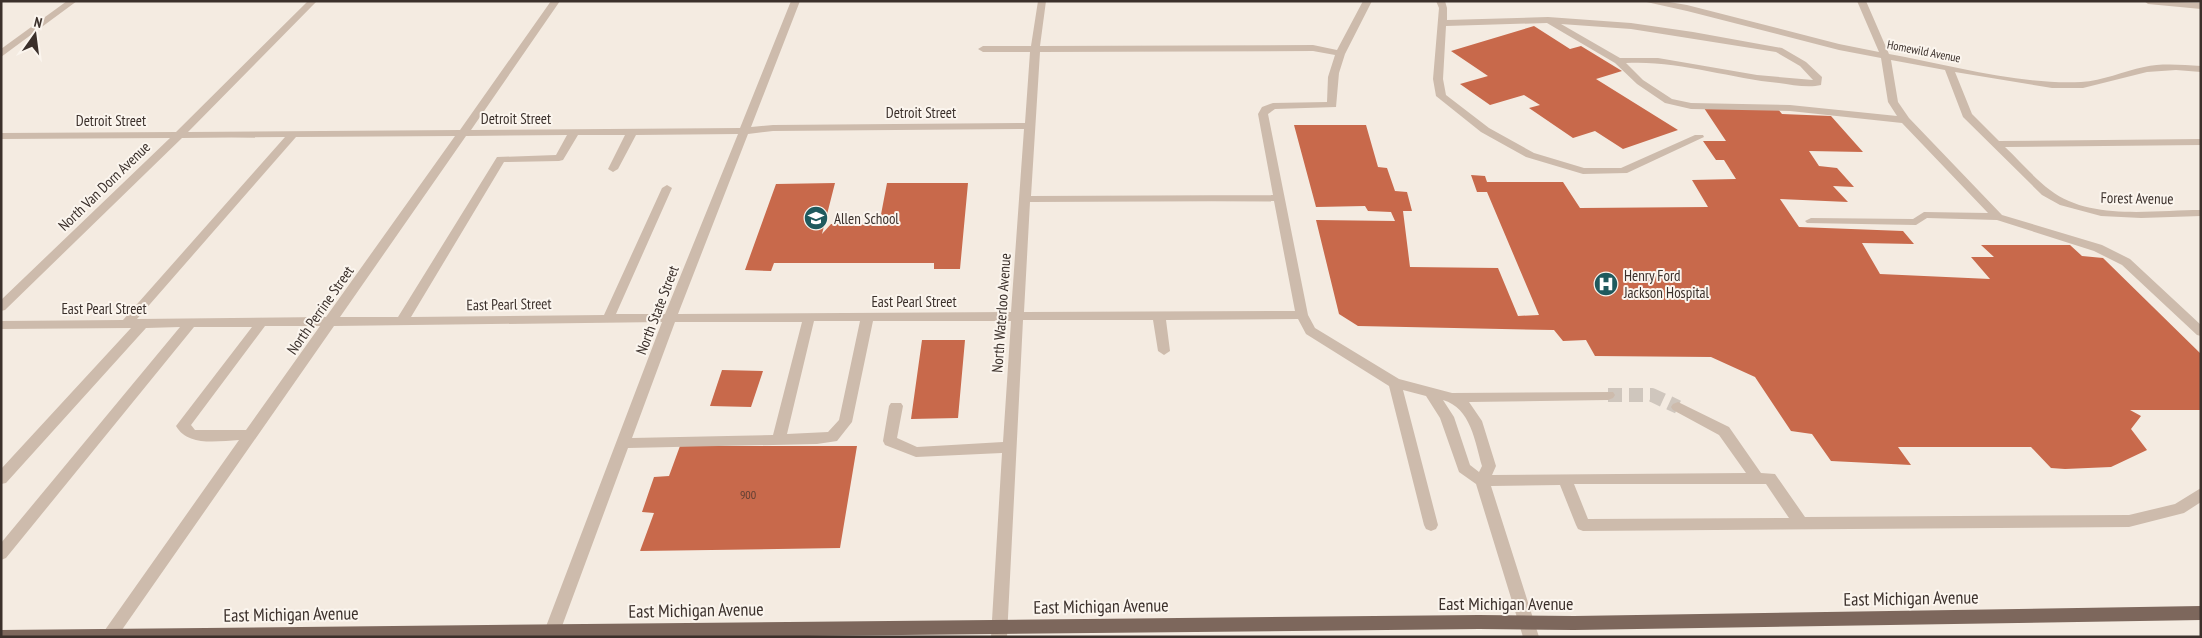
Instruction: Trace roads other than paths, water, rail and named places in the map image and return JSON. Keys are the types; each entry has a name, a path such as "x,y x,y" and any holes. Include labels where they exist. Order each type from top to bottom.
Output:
{"main road":[{"name":"East Michigan Avenue","path":"1,637 1528,629 1574,624 2201,613"}],"street":[{"path":"1,54 73,1"},
{"name":"North Van Dorn Avenue","path":"1,308 179,135 312,1"},
{"name":"North Perrine Street","path":"109,636 465,133 556,1"},
{"name":"North State Street","path":"551,634 670,318 796,1"},
{"name":"North Waterloo Avenue","path":"999,632 1035,49 1042,1"},
{"path":"1368,1 1352,27 1340,53 1334,75 1332,105 1273,106 1266,109 1263,114 1302,315 1310,331 1395,383 1452,398 1464,405 1475,420 1489,466 1482,480 1528,629"},
{"path":"1440,1 1443,8 1438,82 1441,96 1485,130 1530,155 1583,171 1623,171 1698,137"},
{"name":"Homewild Avenue","path":"1646,1 1687,8 1839,47 1886,57 2052,85 2083,84 2116,78 2146,69 2176,67 2201,70"},
{"path":"1862,1 1886,57 1893,102 1905,120 1998,217"},
{"path":"2148,1 2201,6"},
{"path":"1442,23 1548,20 1631,26 1779,50 1803,64 1817,77 1818,83 1794,82 1721,72 1643,58 1618,61"},
{"path":"1548,20 1618,61 1640,82 1669,101 1691,106 1790,108 1905,120"},
{"path":"1755,25 1765,48"},
{"path":"983,49 1313,48 1340,53"},
{"name":"Forest Avenue","path":"1950,69 1967,115 2046,193 2074,207 2091,212 2108,214 2201,214"},
{"name":"Detroit Street","path":"1,136 574,133 745,131 773,128 1031,126"},
{"path":"613,169 632,132"},
{"path":"401,322 501,159 559,158 574,133"},
{"path":"126,324 292,134"},
{"path":"1996,144 2201,142"},
{"path":"608,319 667,188"},
{"path":"1026,199 1280,198"},
{"path":"1811,221 1916,222 1924,215 1998,217 2098,248 2126,262 2201,332"},
{"path":"1160,315 1164,351"},
{"name":"East Pearl Street","path":"1,325 670,318 1017,318 1302,315"},
{"path":"779,440 810,318"},
{"path":"624,443 832,437 845,422 867,318"},
{"path":"252,435 200,436 191,434 183,426 261,323"},
{"path":"1,479 142,324"},
{"path":"1,554 190,324"},
{"path":"1395,383 1432,525"},
{"path":"1431,392 1447,418 1464,468 1482,480 1770,478 1801,524"},
{"path":"1452,398 1608,395"},
{"path":"896,406 890,441 916,452 1010,447"},
{"path":"1678,407 1724,431 1758,479"},
{"path":"1566,479 1583,525 2129,521 2179,509 2201,494"}],"tunnel":[{"path":"1608,395 1652,395 1678,407"}],"place":[{"name":"Allen School","path":"816,218"},
{"name":"Henry Ford Jackson Hospital","path":"1606,284"}]}
